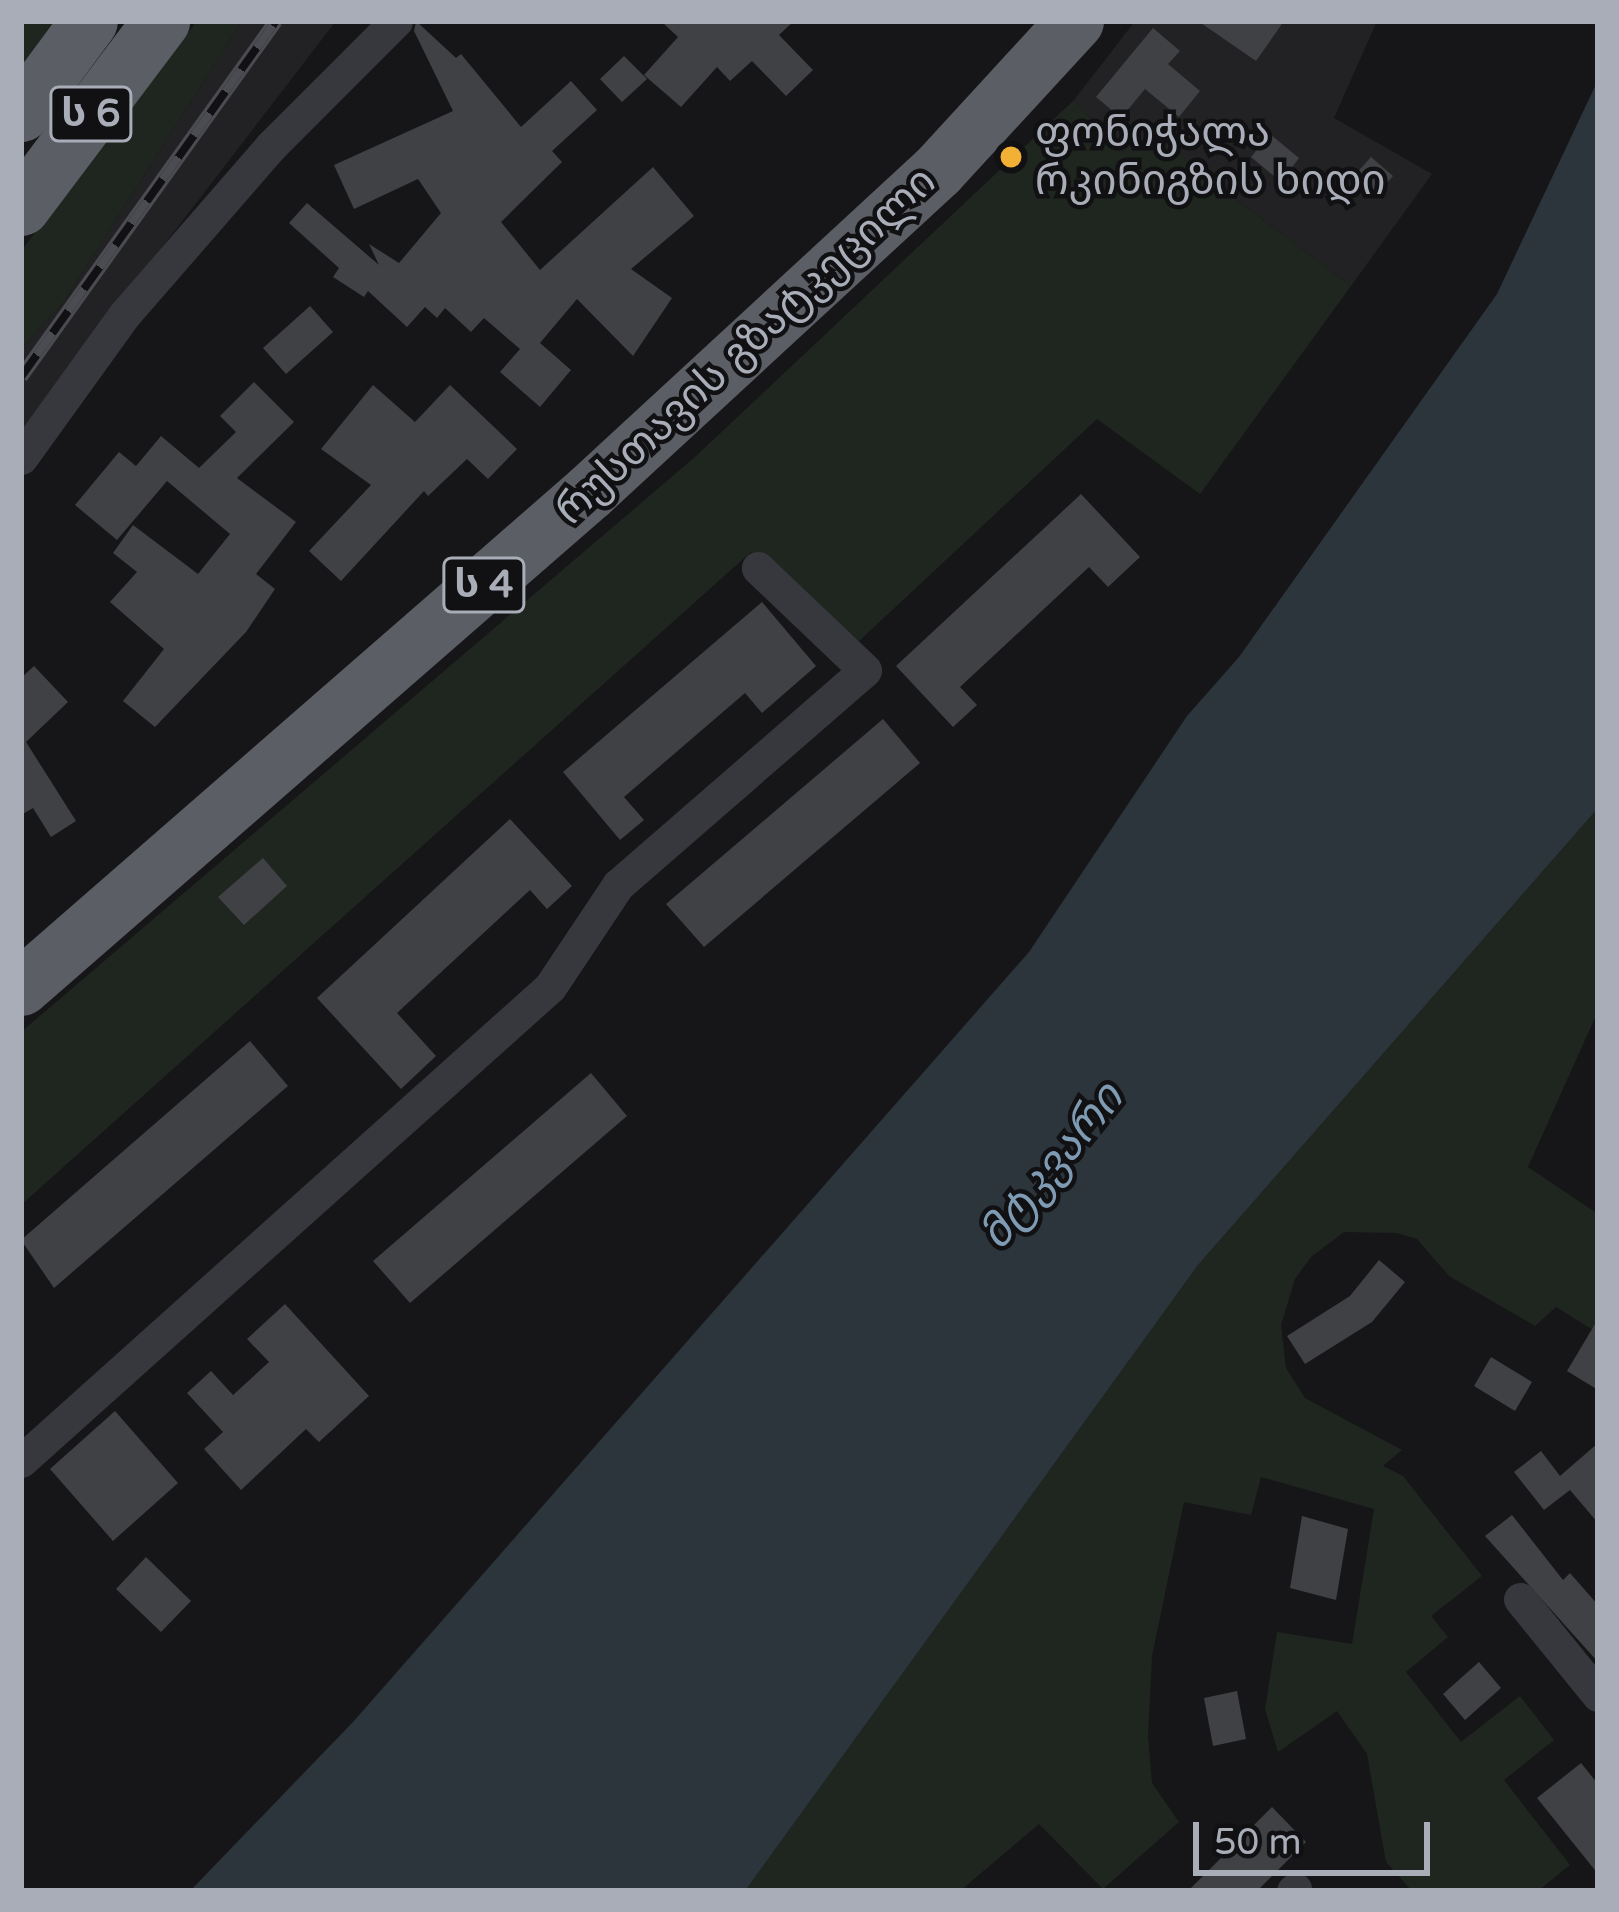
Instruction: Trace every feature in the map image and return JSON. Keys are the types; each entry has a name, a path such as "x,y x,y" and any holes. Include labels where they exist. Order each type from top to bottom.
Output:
{"highway":[{"name":"ს 6","path":"21,112 89,21"},
{"name":"ს 6","path":"21,207 161,21"},
{"name":"რუსთავის გზატკეცილი","path":"21,987 590,492 937,171 1058,32"}],"street":[{"path":"21,458 125,314 271,146 395,21"},
{"path":"21,1461 550,987 618,885 865,670 758,568"},
{"path":"1520,1599 1598,1695"}],"shaded area":[{"path":"21,21 65,21 21,79"},
{"path":"197,21 242,21 63,303 21,349 21,251"},
{"path":"242,21 336,21 21,431 21,349 63,303"},
{"path":"1135,21 1377,21 1334,118 1432,174 1351,286 1194,168 1156,125 1121,155 1074,100"},
{"path":"1074,100 1121,154 1156,124 1194,168 1351,286 1200,494 1097,419 843,656 751,552 21,1205 21,1032 695,457"},
{"path":"1598,808 1598,1011 1528,1167 1598,1214 1598,1333 1556,1307 1535,1326 1449,1276 1417,1239 1397,1233 1344,1232 1311,1257 1295,1279 1281,1325 1286,1368 1305,1398 1402,1450 1383,1466 1403,1476 1482,1576 1431,1616 1448,1637 1406,1672 1461,1742 1520,1696 1554,1740 1504,1780 1570,1865 1538,1891 1412,1891 1386,1862 1367,1754 1337,1711 1278,1752 1265,1709 1277,1632 1352,1644 1374,1509 1261,1477 1251,1515 1184,1502 1152,1656 1148,1736 1152,1783 1179,1822 1103,1889 1039,1824 960,1891 745,1891 1198,1265"}],"water":[{"name":"მტკვარი","path":"1598,80 1598,808 1198,1265 745,1891 190,1891 353,1722 1029,952 1187,716 1239,657 1497,294"}],"building":[{"path":"416,21 456,58 461,54 521,127 571,81 597,110 552,151 562,162 501,222 540,270 653,167 694,216 631,269 672,298 633,356 577,299 540,343 571,370 540,407 500,372 520,349 484,318 471,332 445,308 437,318 425,307 407,327 368,291 364,297 333,277 339,268 289,223 307,203 379,265 369,244 399,263 441,213 418,179 354,209 334,165 453,111 414,31"},
{"path":"661,21 794,21 779,35 813,70 786,96 752,61 730,81 717,67 681,107 644,75 678,37"},
{"path":"1198,21 1284,21 1256,61"},
{"path":"1153,28 1180,51 1168,64 1200,91 1179,117 1145,89 1121,118 1096,97"},
{"path":"624,56 647,79 622,102 600,79"},
{"path":"1270,134 1299,158 1281,182 1251,157"},
{"path":"1371,157 1393,176 1375,197 1353,177"},
{"path":"310,306 333,332 286,374 263,348"},
{"path":"254,382 294,422 237,478 296,522 256,574 275,589 246,632 155,727 123,701 164,649 110,602 137,572 113,553 133,525 198,574 230,534 167,481 117,540 75,505 119,452 136,466 161,436 199,468 236,432 220,416"},
{"path":"373,385 415,422 450,385 517,449 488,479 467,459 428,496 424,491 341,581 309,551 371,485 321,449"},
{"path":"1081,494 1140,557 1108,587 1089,567 960,687 977,705 953,727 896,666"},
{"path":"762,602 816,666 762,713 745,693 624,797 644,820 620,840 563,772"},
{"path":"34,666 68,702 26,742 76,821 51,837 33,808 21,815 21,678"},
{"path":"883,719 920,763 704,947 666,904"},
{"path":"510,819 572,886 547,909 530,890 397,1013 436,1056 401,1089 317,998"},
{"path":"263,858 287,886 244,925 218,897"},
{"path":"250,1041 288,1086 54,1288 21,1240"},
{"path":"591,1073 627,1116 410,1303 373,1261"},
{"path":"1379,1260 1405,1282 1372,1322 1305,1364 1287,1336 1350,1296"},
{"path":"285,1304 369,1396 319,1442 306,1429 241,1490 204,1449 223,1432 187,1393 211,1371 233,1395 269,1362 247,1339"},
{"path":"1598,1319 1598,1390 1567,1371"},
{"path":"1491,1357 1532,1382 1515,1411 1474,1386"},
{"path":"115,1411 178,1483 113,1541 50,1469"},
{"path":"1598,1443 1598,1523 1570,1490 1544,1510 1514,1472 1541,1451 1560,1476"},
{"path":"1512,1515 1563,1580 1570,1573 1598,1605 1598,1662 1485,1536"},
{"path":"1302,1516 1348,1529 1336,1600 1290,1588"},
{"path":"146,1557 191,1601 161,1632 116,1589"},
{"path":"1479,1662 1501,1688 1465,1720 1443,1694"},
{"path":"1237,1691 1246,1739 1213,1746 1204,1698"},
{"path":"1581,1763 1598,1784 1598,1874 1537,1798"},
{"path":"1272,1807 1306,1842 1257,1891 1188,1891"}],"railway":[{"path":"21,377 276,21"}],"place":[{"name":"ფონიჭალა რკინიგზის ხიდი","path":"1011,157"}]}
